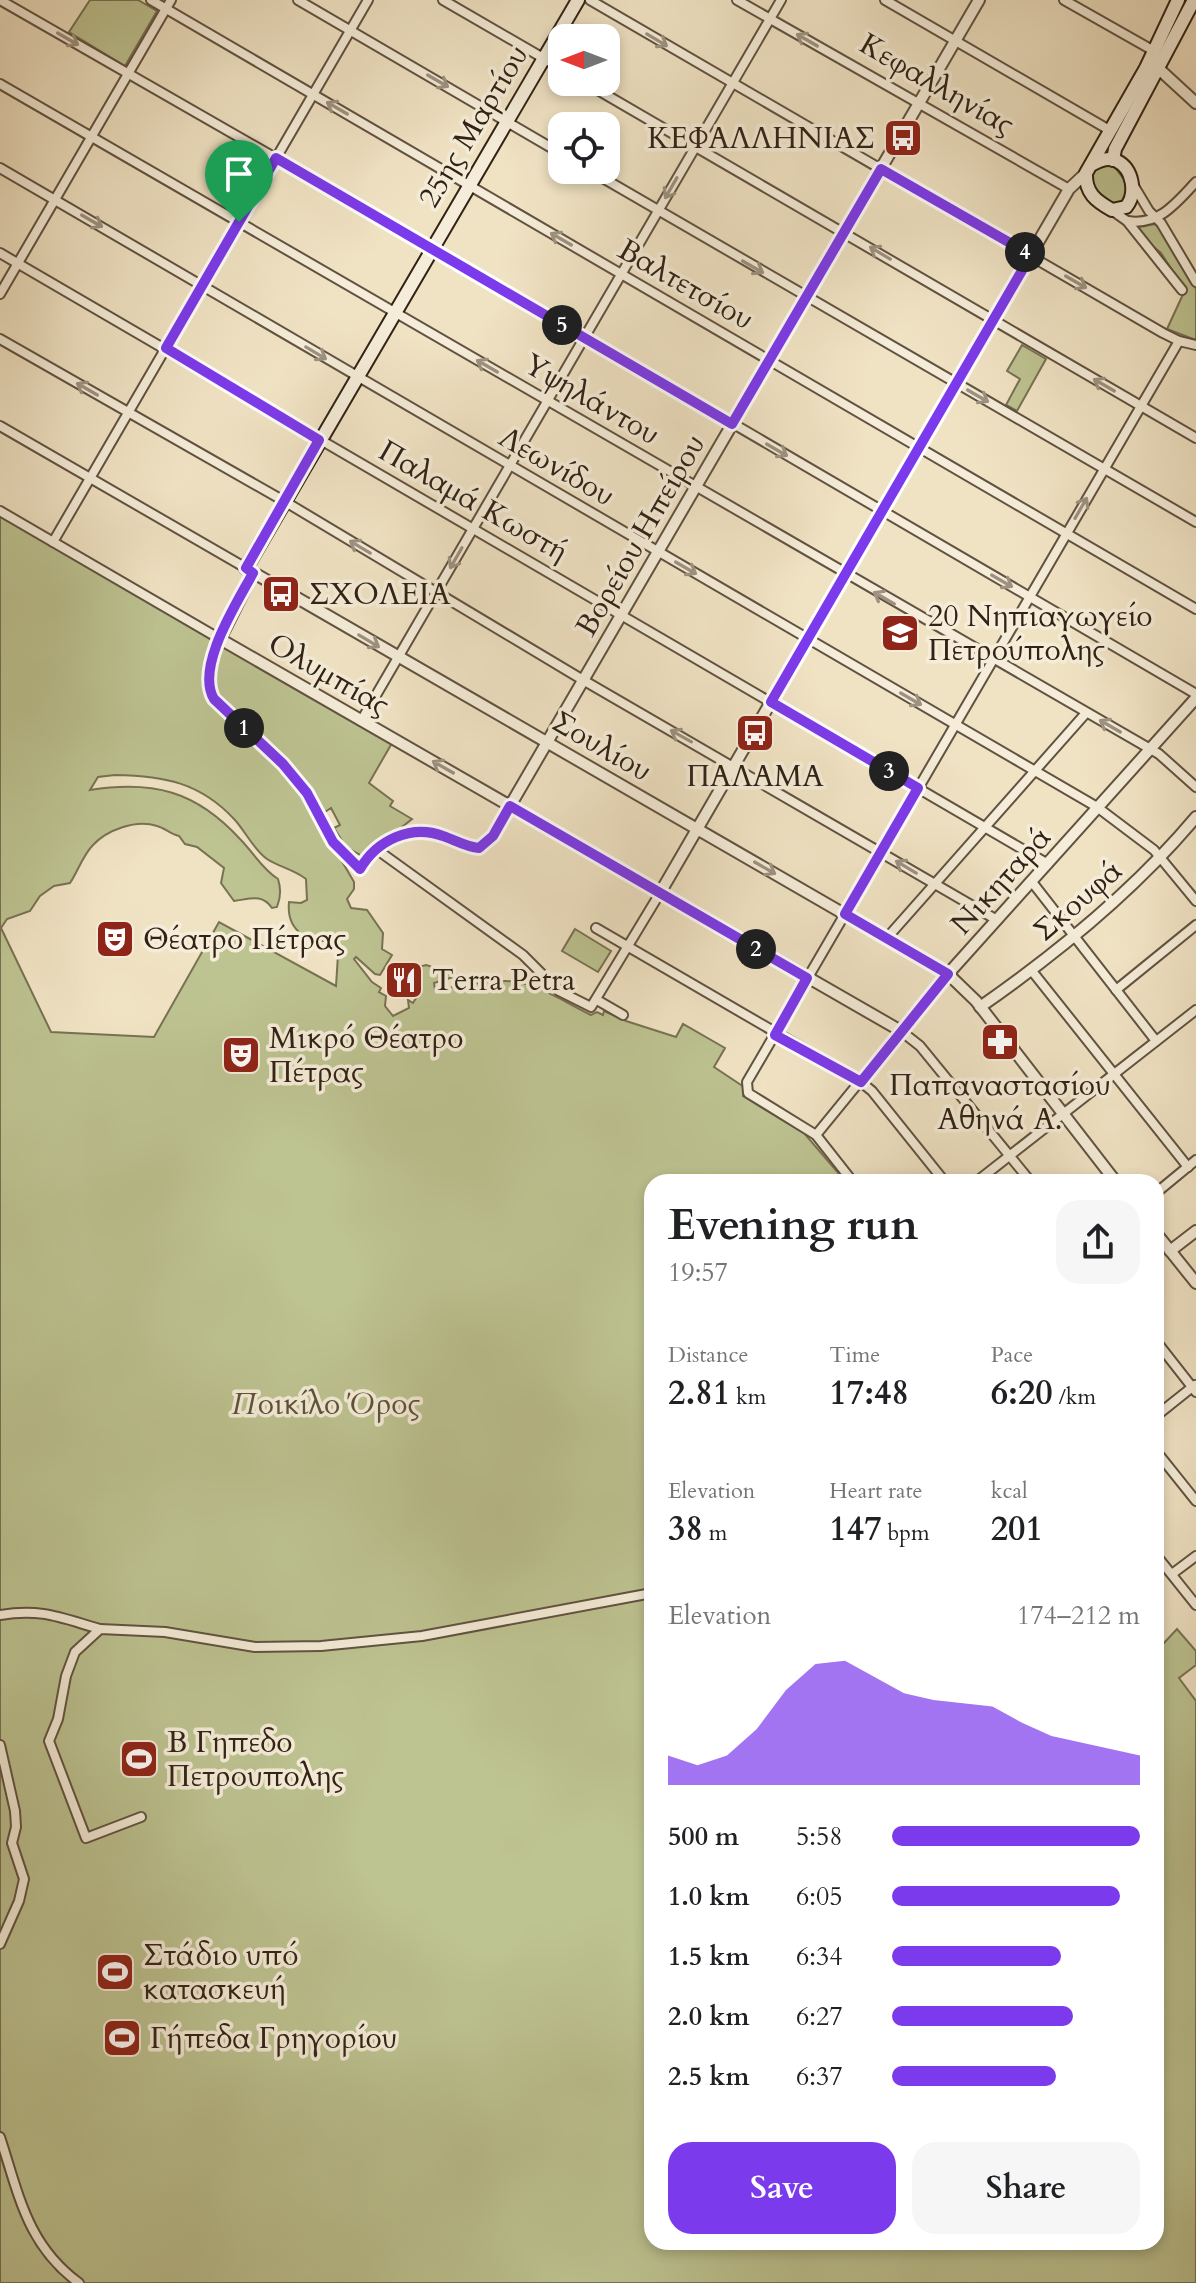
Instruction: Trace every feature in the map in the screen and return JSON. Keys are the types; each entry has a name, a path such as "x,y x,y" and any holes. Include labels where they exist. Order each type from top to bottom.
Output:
{"main road":[{"name":"25ης Μαρτίου","path":"249,571 319,440 578,0"},
{"path":"1088,169 1102,160 1121,164 1134,186 1133,196 1126,207 1112,210 1090,194 1088,169 1154,51 1178,0"},
{"path":"1113,160 1115,149 1194,0"}],"street":[{"path":"0,0 431,248 1196,696"},
{"name":"Βαλτετσίου","path":"151,0 169,4 313,95 1196,609"},
{"path":"298,0 548,146"},
{"path":"53,542 368,0"},
{"path":"443,0 548,61"},
{"path":"590,0 1179,341 1196,345"},
{"name":"Κεφαλληνίας","path":"737,0 1069,189"},
{"path":"361,721 781,0"},
{"path":"885,0 1111,131"},
{"name":"Βορείου Ηπείρου","path":"220,639 208,678 212,695 302,787 333,842 360,869 376,849 393,838 419,832 442,835 479,848 493,836 979,0"},
{"path":"1064,0 1154,51"},
{"path":"0,294 169,4"},
{"path":"1159,69 1196,103"},
{"name":"Υψηλάντου","path":"0,84 1150,749 1196,787"},
{"path":"608,96 1196,438"},
{"name":"Λεωνίδου","path":"0,168 1097,807 1162,858 1196,901"},
{"path":"376,849 523,955 559,991 589,1007 596,1003 1069,189 1088,169"},
{"path":"1127,221 1157,219 1196,182"},
{"path":"613,184 1196,522"},
{"path":"1134,186 1196,282"},
{"path":"1188,190 1196,198"},
{"path":"1112,210 1127,221 1182,290"},
{"name":"Παλαμά Κωστή","path":"0,253 1048,864"},
{"path":"0,339 284,501 583,680 997,920"},
{"path":"847,1174 816,1135 748,1093 747,1082 1179,341"},
{"name":"Σουλίου","path":"0,426 948,974 980,1007 1110,1174"},
{"name":"Ολυμπίας","path":"0,511 901,1031"},
{"path":"220,639 249,571"},
{"name":"Νικηταρά","path":"816,1135 948,974 1196,696"},
{"path":"886,939 1086,713"},
{"name":"Σκουφά","path":"980,1007 1074,937 1162,858 1196,817"},
{"path":"1032,882 1156,1041"},
{"path":"1116,990 1196,925"},
{"path":"596,928 775,1035 861,1082 872,1091 939,1174"},
{"path":"1032,971 1188,1167"},
{"path":"596,1003 623,1015"},
{"path":"986,1174 1196,1010"},
{"path":"901,1031 920,1046 1025,1174"},
{"path":"1164,1186 1196,1160"},
{"path":"1170,1251 1196,1231"},
{"path":"1164,1243 1196,1283"},
{"path":"1164,1351 1195,1388 1164,1410"},
{"path":"1164,1461 1196,1501"},
{"path":"1172,1574 1196,1556"},
{"path":"1164,1564 1196,1605"},
{"path":"0,1615 25,1611 60,1616 100,1629 165,1632 255,1647 321,1646 422,1636 644,1594"},
{"path":"100,1629 75,1652 66,1676 58,1719 49,1741 86,1838 141,1817"},
{"path":"0,1745 15,1811 16,1827 12,1843 24,1879 19,1901 0,1944"},
{"path":"0,2137 24,2212 38,2239 59,2268 79,2283"}],"green space":[{"path":"90,0 138,0 157,11 125,66 69,32"},
{"path":"1099,165 1114,166 1128,185 1126,200 1117,207 1093,191 1090,172"},
{"path":"1155,224 1165,232 1196,289 1196,340 1167,329 1185,290 1161,253 1135,227"},
{"path":"1022,345 1046,359 1017,411 1006,405 1020,379 1007,371"},
{"name":"Ποικίλο Όρος","path":"0,516 392,743 369,783 393,801 390,806 412,819 364,857 346,847 334,828 340,825 331,808 325,812 290,764 216,691 206,688 223,715 267,755 293,785 354,882 354,889 347,899 351,908 367,910 383,933 382,949 392,955 380,975 356,957 354,959 372,982 381,988 379,992 386,996 385,1006 393,1016 409,1008 408,1000 413,1003 421,990 409,982 418,967 426,965 457,976 434,983 435,990 486,982 514,982 548,993 591,1015 597,1012 603,1015 604,1011 676,1037 683,1024 725,1048 714,1067 744,1087 743,1096 804,1133 839,1174 644,1174 644,2250 1164,2250 1164,1643 1177,1629 1196,1651 1196,1665 1179,1678 1196,1701 1196,2283 0,2283","holes":["98,777 150,777 195,789 208,797 235,820 262,855 306,879 307,900 289,902 289,913 296,929 303,935 319,941 339,939 336,986 219,922 154,1037 51,1032 1,928 7,919 30,911 40,896 54,886 70,883 89,849 106,835 131,825 160,827 179,836 185,844 197,847 224,868 221,883 234,901 260,899 272,908 277,907 280,893 278,879 224,823 207,810 190,800 154,788 90,790"]},
{"path":"575,929 611,951 598,972 562,951"}],"place":[{"name":"ΚΕΦΑΛΛΗΝΙΑΣ","path":"903,138"},
{"name":"ΣΧΟΛΕΙΑ","path":"281,594"},
{"name":"20 Νηπιαγωγείο Πετρούπολης","path":"900,633"},
{"name":"ΠΑΛΑΜΑ","path":"755,733"},
{"name":"Θέατρο Πέτρας","path":"115,939"},
{"name":"Terra Petra","path":"404,980"},
{"name":"Παπαναστασίου Αθηνά Α.","path":"1000,1042"},
{"name":"Μικρό Θέατρο Πέτρας","path":"241,1055"},
{"name":"Β Γηπεδο Πετρουπολης","path":"139,1759"},
{"name":"Στάδιο υπό κατασκευή","path":"115,1972"},
{"name":"Γήπεδα Γρηγορίου","path":"122,2038"}],"route":[{"path":"276,158 732,424 881,169 1031,255 771,702 918,788 845,914 948,974 861,1082 775,1035 807,978 510,806 493,836 479,848 435,833 408,833 381,845 360,869 333,842 307,793 283,764 214,699 208,685 209,672 220,639 253,573 246,568 319,440 166,348 239,222 276,158"}]}
